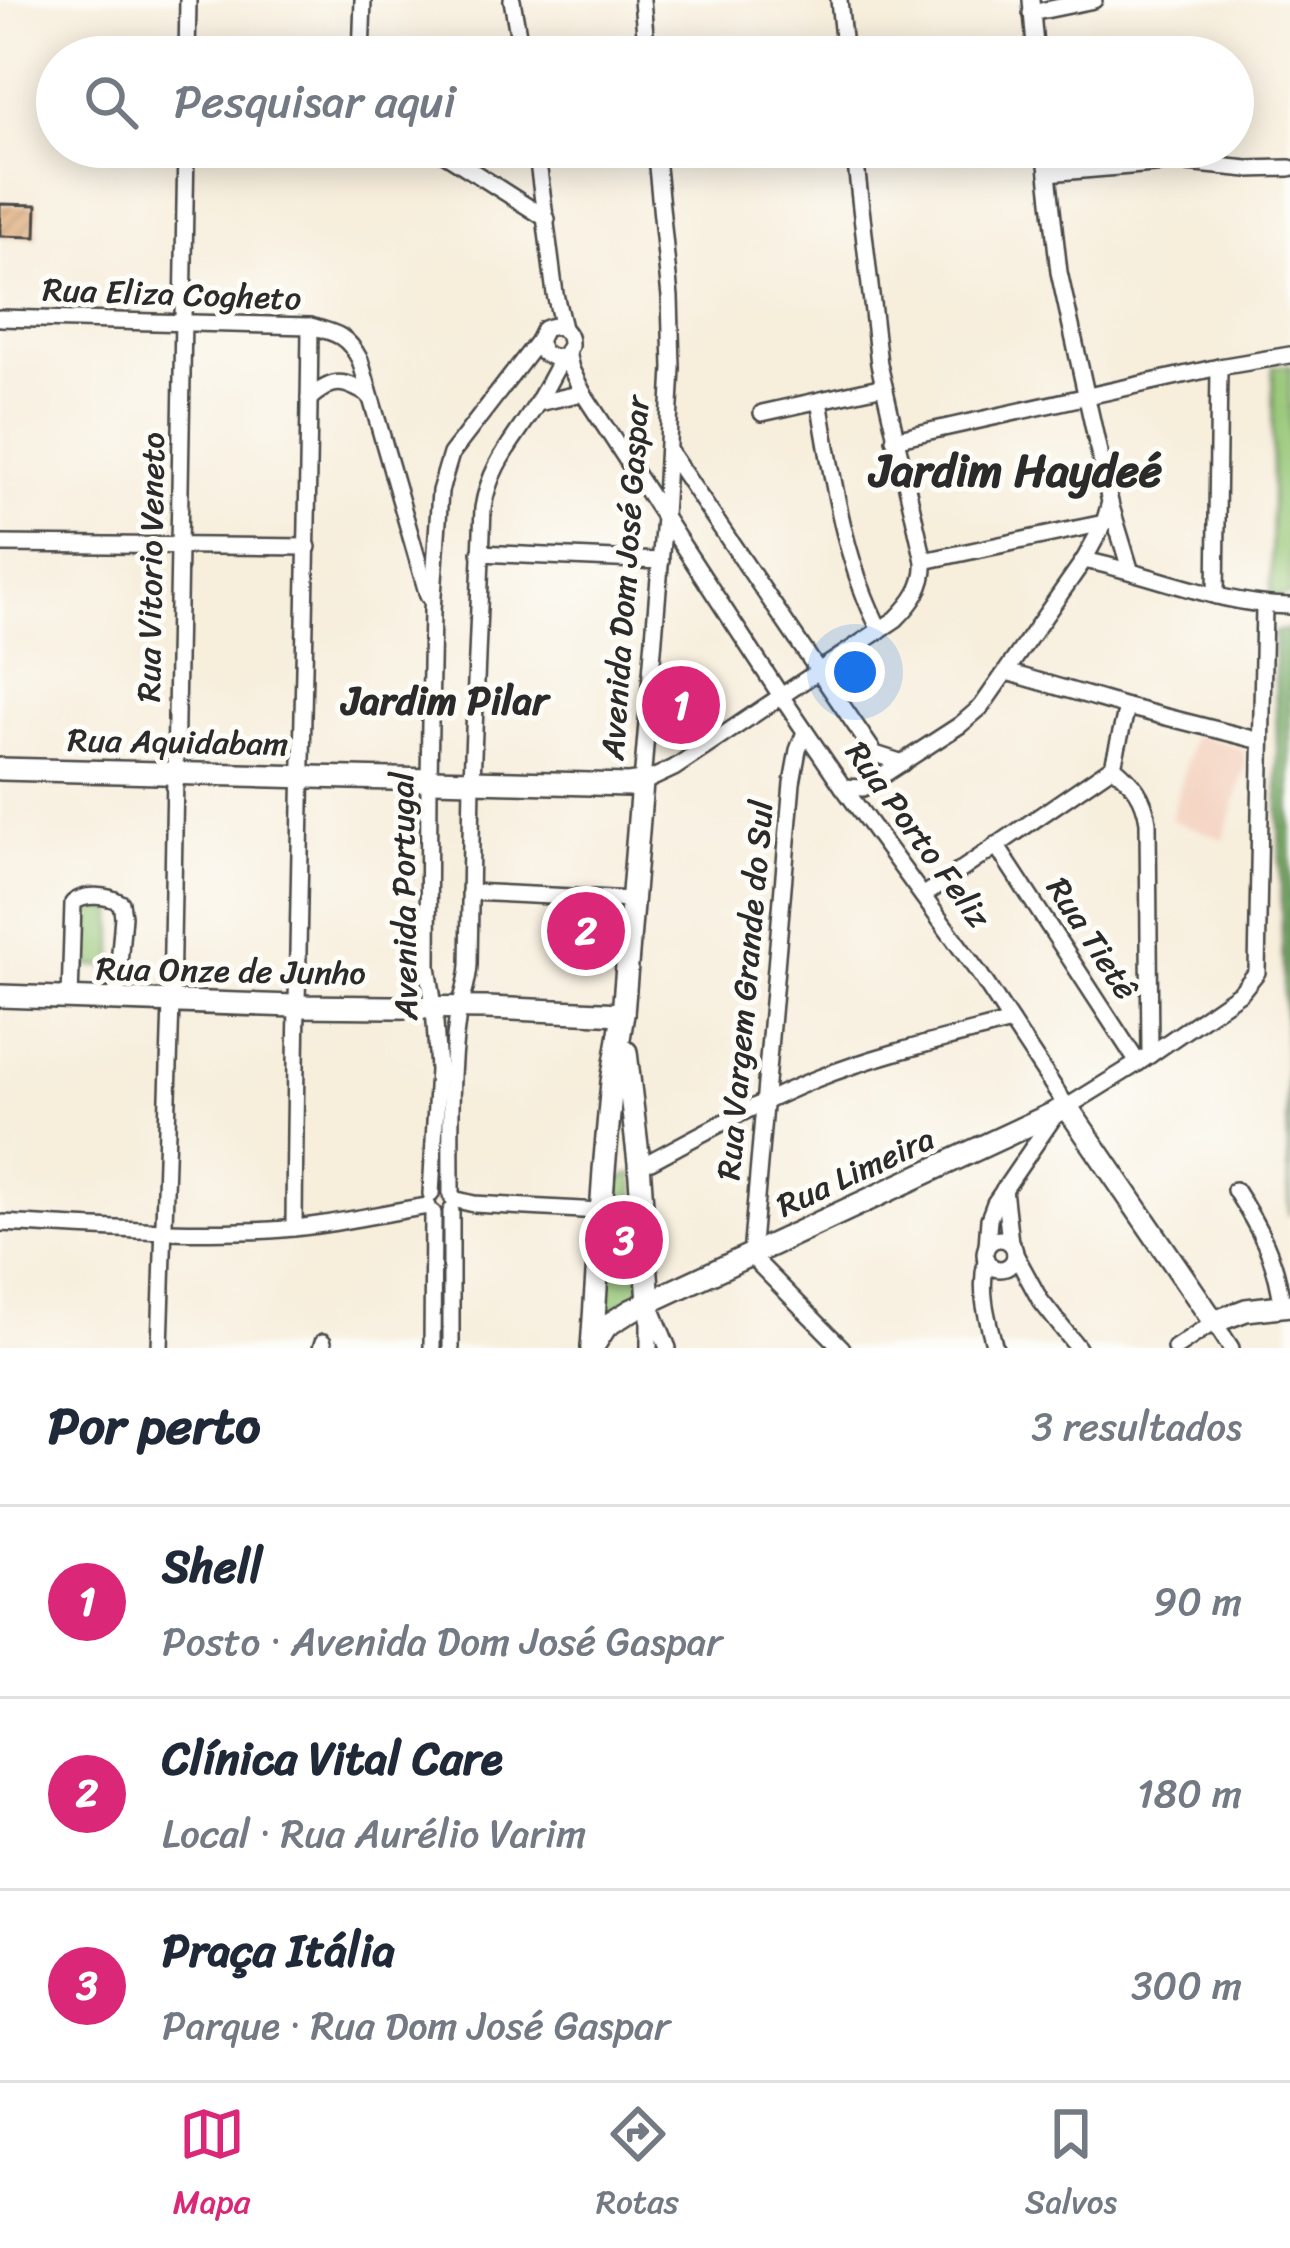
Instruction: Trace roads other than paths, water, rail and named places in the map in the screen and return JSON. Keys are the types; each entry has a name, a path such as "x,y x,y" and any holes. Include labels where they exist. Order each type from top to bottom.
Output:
{"main road":[{"name":"Rua Aquidabam","path":"0,769 642,783"},
{"name":"Avenida Dom José Gaspar","path":"623,1014 642,783"},
{"name":"Rua Onze de Junho","path":"0,996 623,1014"},
{"path":"623,1014 649,1302"},
{"path":"592,1348 600,1320 600,1210 623,1014"},
{"name":"Rua Limeira","path":"600,1320 752,1256 1062,1110"},
{"name":"Rua Porto Feliz","path":"1062,1110 1214,1322"},
{"path":"604,1170 639,1163"},
{"path":"1214,1322 1246,1310 1286,1305"}],"street":[{"path":"188,0 188,36"},
{"path":"362,36 363,0"},
{"path":"512,0 518,36"},
{"path":"642,0 645,36"},
{"path":"839,0 843,36"},
{"path":"1031,7 1094,0"},
{"name":"Rua Vitorio Veneto","path":"160,1348 186,168"},
{"path":"467,168 547,219"},
{"name":"Avenida Portugal","path":"539,168 554,294 563,328"},
{"name":"Avenida Dom José Gaspar","path":"642,783 664,517 672,332 657,168"},
{"path":"642,783 674,768 896,619 923,580 923,561 872,316 856,168"},
{"path":"1048,168 1059,272 1110,502 1130,569"},
{"path":"1048,173 1107,168"},
{"path":"1237,168 1290,168"},
{"name":"Avenida Portugal","path":"432,1348 431,1204 438,1096 428,965 429,779 440,491 451,454 541,335 554,294"},
{"name":"Rua Eliza Cogheto","path":"0,318 310,326 338,334 352,344 360,360 432,611"},
{"path":"294,1228 310,326"},
{"path":"550,326 563,328 570,339 564,354 555,358 542,353 541,335 550,326"},
{"name":"Avenida Portugal","path":"451,1348 453,1058 468,977 480,553 487,483 564,354"},
{"name":"Rua Porto Feliz","path":"564,354 583,393 781,696 981,976 1062,1110"},
{"path":"894,439 1290,355"},
{"path":"1216,596 1220,367"},
{"path":"309,398 323,386 341,382 370,396"},
{"path":"762,413 884,386"},
{"path":"538,403 583,393"},
{"path":"818,400 840,519 852,563 880,630"},
{"path":"668,450 875,754 903,763"},
{"path":"843,787 867,786 970,717 1084,560 1110,502"},
{"path":"923,561 1104,523"},
{"path":"412,536 436,545"},
{"path":"0,544 308,547"},
{"path":"480,553 661,561"},
{"path":"1084,560 1216,596 1290,607"},
{"path":"1007,672 1261,741 1264,606"},
{"path":"923,896 1113,766 1127,707"},
{"name":"Rua Vargem Grande do Sul","path":"752,1256 792,783 805,732"},
{"name":"Rua Limeira","path":"1062,1110 1241,992 1257,972 1261,741"},
{"path":"863,815 875,754"},
{"path":"1113,766 1139,791 1148,822 1144,1059"},
{"name":"Rua Tietê","path":"996,845 1144,1059"},
{"path":"470,892 633,900"},
{"path":"70,999 73,903 80,897 111,897 121,903 123,916 116,1000"},
{"path":"639,1163 765,1101 862,1063 1011,1022"},
{"path":"994,1261 989,1219 1004,1189 1062,1110"},
{"path":"994,1261 1012,1263 1004,1189"},
{"path":"0,1223 164,1230 294,1228 431,1204 444,1190 452,1203 600,1210"},
{"path":"1235,1190 1265,1238 1286,1305"},
{"path":"995,1348 986,1313 1000,1238 1013,1248 1055,1322 1078,1348"},
{"path":"752,1256 842,1348"},
{"path":"994,1261 1029,1280"},
{"path":"649,1302 649,1348"},
{"path":"649,1302 668,1348"},
{"path":"1175,1348 1214,1322"},
{"name":"Rua Porto Feliz","path":"1214,1322 1231,1348"}],"place":[{"name":"Shell","path":"681,705"},
{"name":"Clínica Vital Care","path":"586,931"},
{"name":"Praça Itália","path":"624,1240"}],"district":[{"name":"Jardim Haydeé","path":"1016,470"},
{"name":"Jardim Pilar","path":"445,700"}]}
